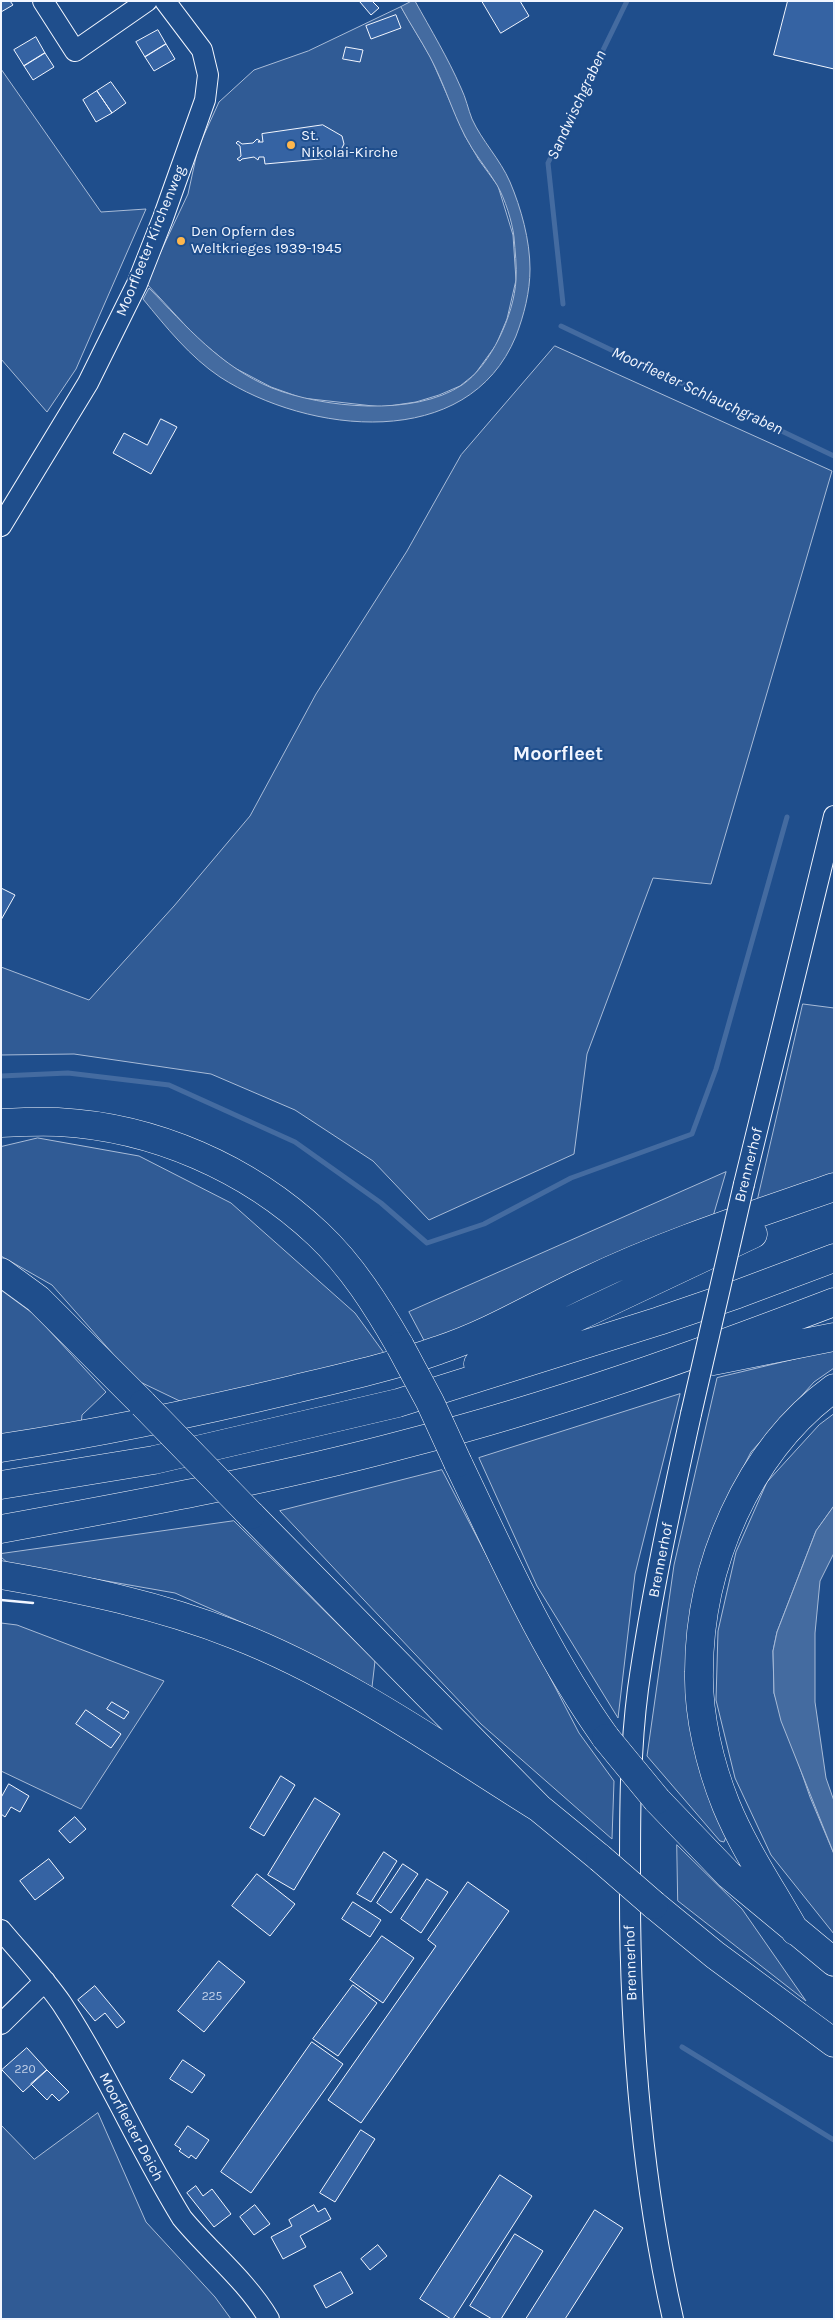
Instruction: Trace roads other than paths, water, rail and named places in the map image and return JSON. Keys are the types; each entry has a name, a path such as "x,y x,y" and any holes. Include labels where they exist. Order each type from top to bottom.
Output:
{"highway":[{"path":"1,1123 57,1122 112,1129 176,1147 208,1159 240,1176 291,1211 324,1241 357,1279 400,1346 430,1402 458,1464 542,1636 606,1738 657,1800 729,1875 834,1962"},
{"path":"1,1448 70,1438 212,1409 423,1356 483,1334 587,1280 651,1253 834,1187"},
{"path":"398,1403 834,1196"},
{"path":"1,1485 154,1460 398,1403 659,1321 834,1258"},
{"path":"1,1272 44,1305 539,1808 715,1954 834,2043"},
{"path":"1,1529 170,1499 327,1464 410,1443 624,1378 834,1302"},
{"path":"624,1378 834,1337"},
{"path":"795,1931 744,1843 726,1805 713,1766 703,1722 698,1673 702,1625 710,1583 719,1550 738,1506 757,1472 780,1440 830,1391"},
{"path":"1,1575 120,1598 179,1615 236,1635 341,1686 539,1808"}],"street":[{"path":"43,1 75,51 147,1"},
{"name":"Moorfleeter Kirchenweg","path":"1,526 88,383 137,284 163,218 205,100 208,75 202,50 165,1"},
{"name":"Brennerhof","path":"673,2319 655,2226 637,2084 629,1942 632,1753 638,1690 662,1551 691,1414 744,1184 834,816"},
{"name":"Moorfleeter Deich","path":"1,1930 45,1981 62,2005 109,2085 182,2218 244,2284 269,2319"},
{"path":"1,2024 45,1981"}],"waterway":[{"name":"Sandwischgraben","path":"563,304 548,163 627,1"},
{"name":"Moorfleeter Schlauchgraben","path":"561,326 834,456"},
{"path":"1,1076 68,1073 169,1085 295,1142 381,1203 427,1243 484,1224 571,1178 692,1134 716,1069 787,817"},
{"path":"682,2047 834,2140"}],"place":[{"name":"St. Nikolai-Kirche","path":"291,145"},
{"name":"Den Opfern des Weltkrieges 1939-1945","path":"181,241"}],"district":[{"name":"Moorfleet","path":"558,754"}]}
